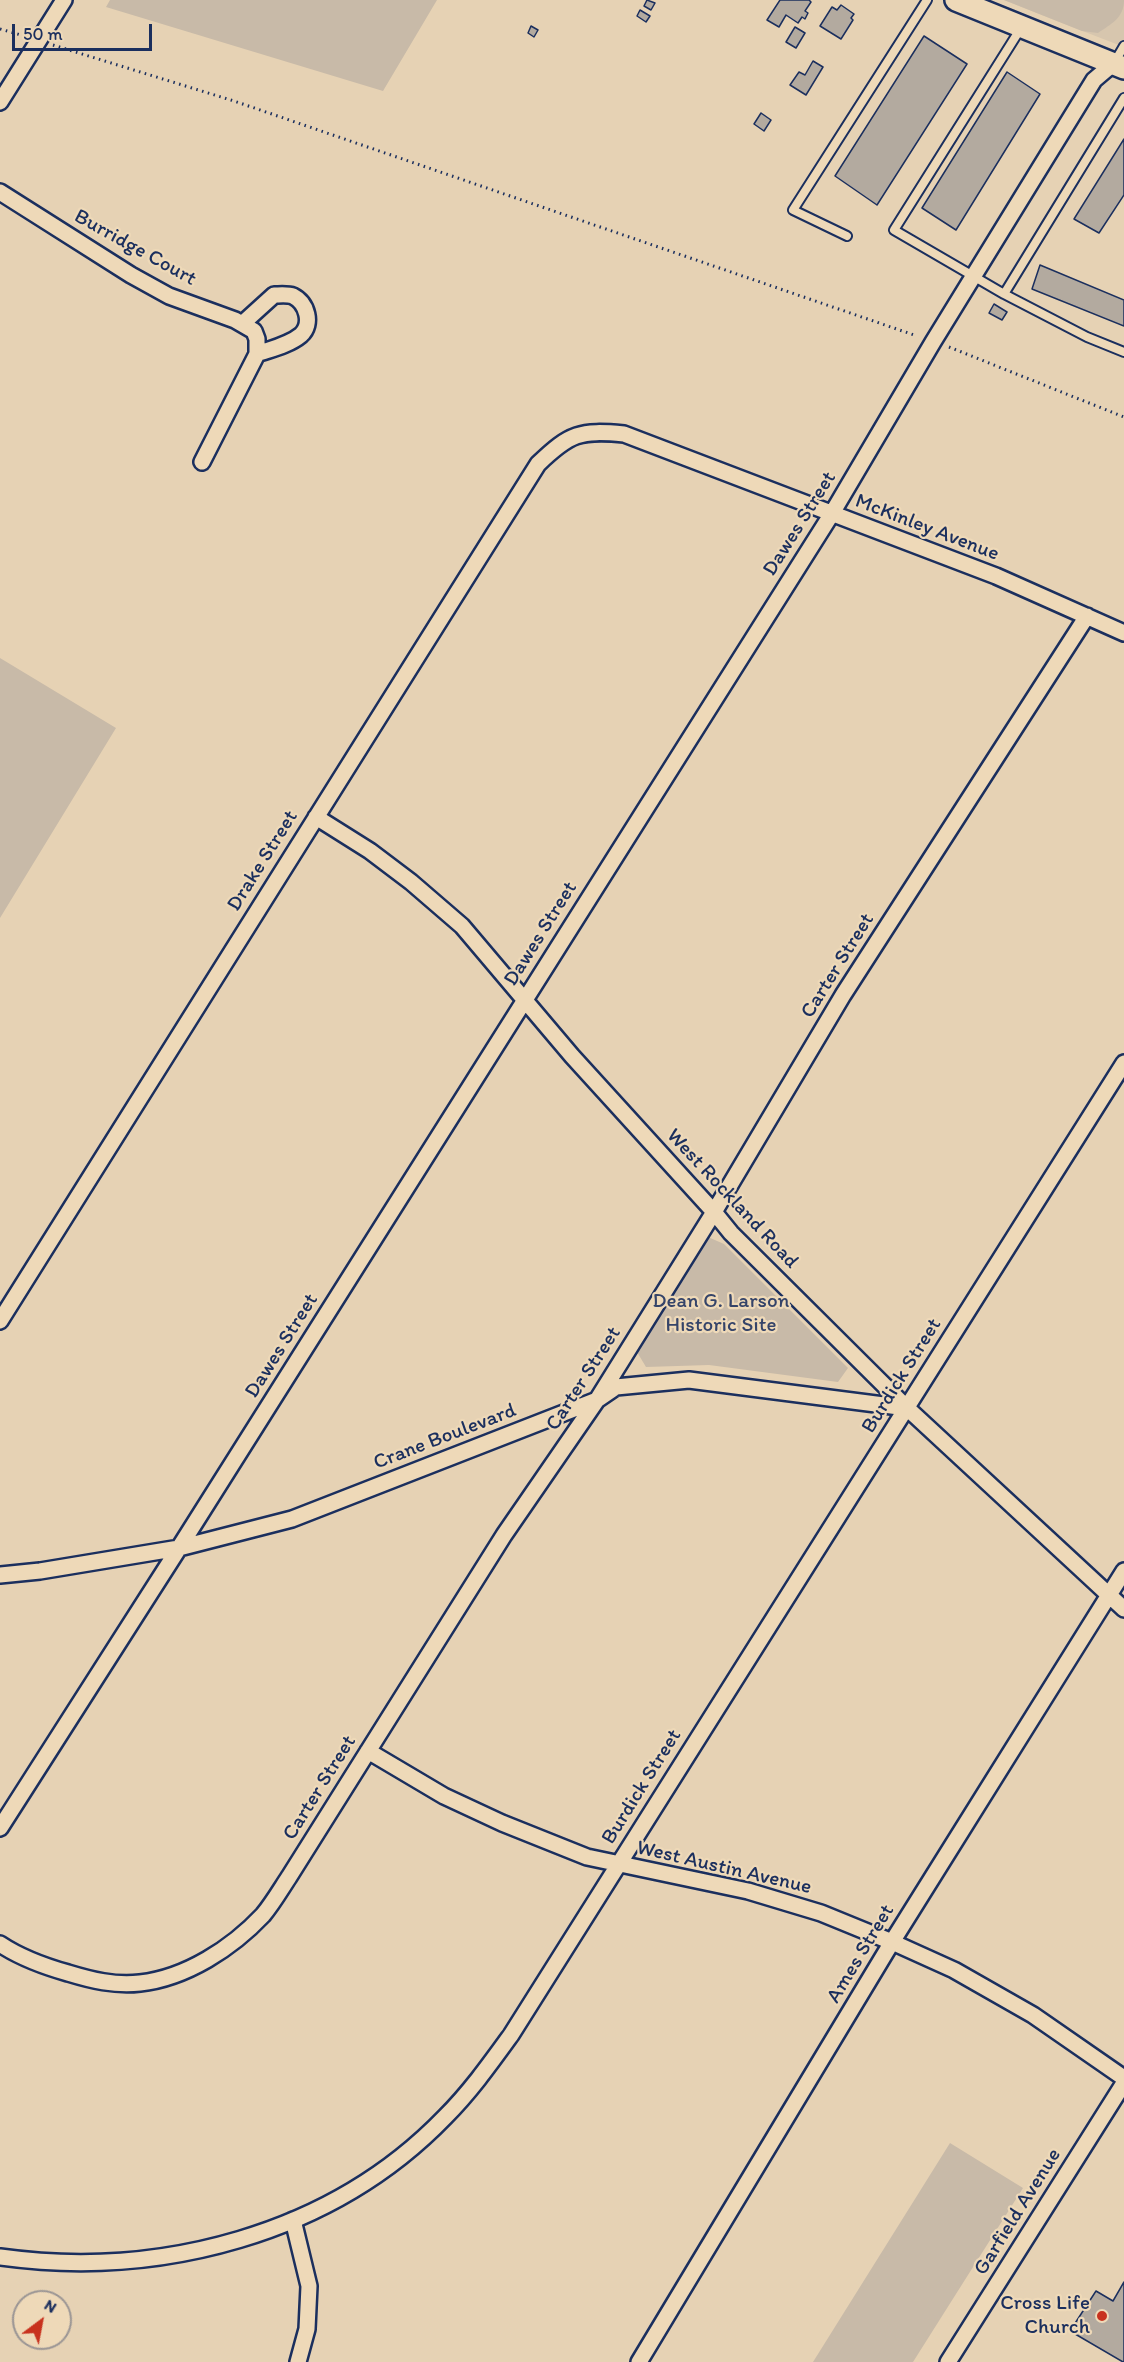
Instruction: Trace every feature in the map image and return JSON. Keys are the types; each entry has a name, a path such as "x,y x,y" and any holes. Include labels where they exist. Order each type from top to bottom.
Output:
{"main road":[{"path":"956,0 1022,27 1120,59"}],"street":[{"path":"0,102 64,0"},
{"name":"Dawes Street","path":"0,1828 831,515 933,342 1094,80 1120,59"},
{"name":"Burridge Court","path":"0,192 131,275 169,296 242,324"},
{"path":"202,462 257,354 254,331 242,324 274,295 292,296 305,306 308,322 302,335 257,354"},
{"name":"McKinley Avenue","path":"575,435 592,431 624,434 831,515 996,576 1124,633"},
{"name":"Drake Street","path":"0,1321 538,464 555,448 575,435"},
{"name":"Carter Street","path":"0,1944 36,1964 100,1982 140,1983 171,1975 203,1961 239,1937 264,1913 504,1535 597,1400 714,1212 843,995 1087,616"},
{"name":"West Rockland Road","path":"316,817 370,851 411,882 462,926 572,1056 731,1233 907,1408 1124,1609"},
{"name":"Burdick Street","path":"0,2257 81,2263 140,2260 211,2249 320,2210 360,2186 404,2154 445,2118 485,2072 511,2036 1124,1063"},
{"name":"Crane Boulevard","path":"0,1575 40,1571 179,1548 292,1519 597,1400 616,1387 689,1380 907,1408"},
{"name":"Ames Street","path":"639,2362 892,1942 1124,1571"},
{"name":"West Austin Avenue","path":"368,1751 444,1796 502,1823 586,1857 748,1891 822,1913 892,1942 954,1970 1033,2015 1124,2078"},
{"name":"Garfield Avenue","path":"948,2362 1124,2083"},
{"path":"293,2220 309,2286 307,2329 298,2362"}],"lane":[{"path":"847,236 793,210 927,0"},
{"path":"1022,27 894,230 1004,294 1079,333 1124,352"},
{"path":"1004,294 1124,98"}],"path":[{"path":"0,29 234,101 933,342 1124,417"}],"shaded area":[{"path":"1004,0 1124,0 1124,47 1067,25"}],"green space":[{"path":"110,0 437,0 383,91 106,7"},
{"path":"1004,0 1124,0 1119,16 1098,33 1082,31"},
{"path":"0,658 116,728 0,918"},
{"name":"Dean G. Larson Historic Site","path":"708,1237 724,1244 848,1368 838,1382 709,1365 646,1367 637,1352"},
{"path":"950,2143 1023,2188 913,2362 813,2362"}],"building":[{"path":"647,0 655,3 651,10 644,6"},
{"path":"780,0 809,0 811,2 805,11 808,13 805,19 802,17 798,23 786,15 779,27 767,20"},
{"path":"841,5 854,14 851,18 853,20 841,39 820,26 832,7 837,10"},
{"path":"640,10 650,16 646,22 637,16"},
{"path":"531,26 538,30 534,37 528,33"},
{"path":"795,27 805,33 796,48 786,42"},
{"path":"924,36 967,64 877,205 835,176"},
{"path":"813,61 823,67 806,95 790,85 799,72 805,75"},
{"path":"1007,72 1040,94 956,230 922,208"},
{"path":"761,113 771,120 764,131 754,124"},
{"path":"1124,139 1124,195 1099,233 1074,219"},
{"path":"1040,265 1124,300 1124,326 1032,289"},
{"path":"994,304 1007,312 1002,320 989,313"},
{"name":"Cross Life Church","path":"1124,2282 1123,2362 1070,2331 1096,2291 1113,2301"}],"place":[{"name":"Cross Life Church","path":"1102,2316"}]}
